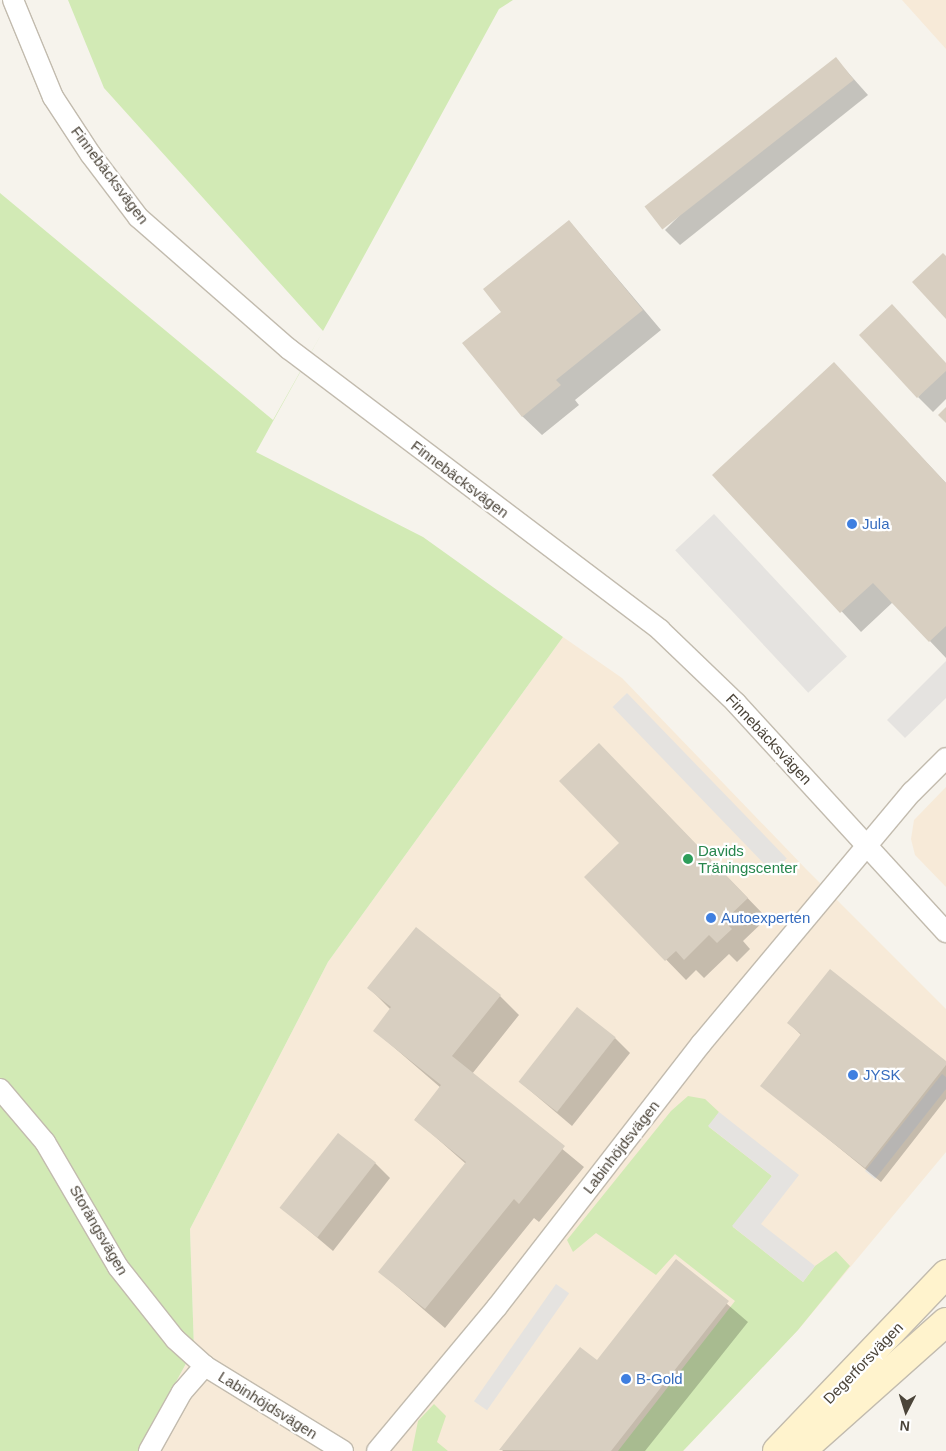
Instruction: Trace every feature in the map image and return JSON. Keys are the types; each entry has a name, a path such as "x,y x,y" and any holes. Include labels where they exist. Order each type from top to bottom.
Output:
{"main road":[{"name":"Degerforsvägen","path":"777,1451 946,1274"},
{"name":"Degerforsvägen","path":"801,1451 946,1322"}],"street":[{"name":"Finnebäcksvägen","path":"13,0 53,97 91,155 138,217 289,350 660,630 736,703 946,932"},
{"name":"Labinhöjdsvägen","path":"377,1451 491,1315 701,1044 869,847 912,792 946,758"},
{"name":"Storängsvägen","path":"0,1088 45,1142 118,1267 146,1305 175,1339 205,1366"},
{"name":"Labinhöjdsvägen","path":"149,1451 182,1392 205,1366 342,1451"}],"shaded area":[{"path":"902,0 946,0 946,49"},
{"path":"714,514 847,657 808,693 675,550"},
{"path":"563,637 622,678 806,869 946,1009 946,1152 798,1330 683,1451 138,1451 194,1349 190,1229 328,962"},
{"path":"946,661 946,698 905,738 887,720"},
{"path":"627,693 787,858 772,872 613,707"},
{"path":"946,787 946,887 915,855 911,839 914,820"},
{"path":"942,1074 946,1077 946,1089 875,1179 865,1171"},
{"path":"719,1112 799,1175 761,1224 815,1266 803,1282 732,1226 772,1176 708,1126"},
{"path":"556,1284 569,1293 487,1410 474,1401"}],"green space":[{"path":"68,0 513,0 499,9 323,331 104,88"},
{"path":"0,193 273,420 323,331 256,452 423,537 563,637 328,962 190,1229 194,1349 138,1451 0,1451"},
{"path":"688,1096 705,1099 719,1112 709,1127 772,1176 733,1227 803,1282 815,1266 836,1251 850,1266 798,1330 683,1451 618,1451 735,1301 675,1254 656,1275 596,1233 573,1252 567,1240 671,1111"},
{"path":"434,1404 446,1416 437,1442 448,1451 412,1451 418,1421"}],"building":[{"path":"836,57 854,80 662,229 645,207"},
{"path":"569,220 643,310 556,380 561,385 522,417 462,343 501,312 483,289"},
{"path":"943,253 946,256 946,319 912,282"},
{"path":"892,304 946,363 946,371 917,398 859,335"},
{"name":"Jula","path":"834,362 946,483 946,626 929,642 873,583 840,613 712,475"},
{"path":"946,407 946,423 938,415"},
{"path":"599,743 748,898 724,921 732,929 717,943 709,935 684,960 676,951 665,961 584,877 619,843 559,781"},
{"path":"416,927 501,995 452,1056 565,1146 519,1204 514,1199 425,1309 378,1272 466,1162 414,1120 441,1085 373,1031 391,1007 367,988"},
{"name":"JYSK","path":"830,969 946,1061 946,1065 865,1168 760,1086 801,1034 787,1023"},
{"path":"577,1007 616,1037 557,1112 519,1082"},
{"path":"338,1133 376,1163 317,1237 280,1208"},
{"path":"676,1259 729,1301 611,1451 499,1450 580,1347 597,1360"}],"place":[{"name":"Jula","path":"852,524"},
{"name":"Davids Träningscenter","path":"688,859"},
{"name":"Autoexperten","path":"711,918"},
{"name":"JYSK","path":"853,1075"},
{"name":"B-Gold","path":"626,1379"}]}
